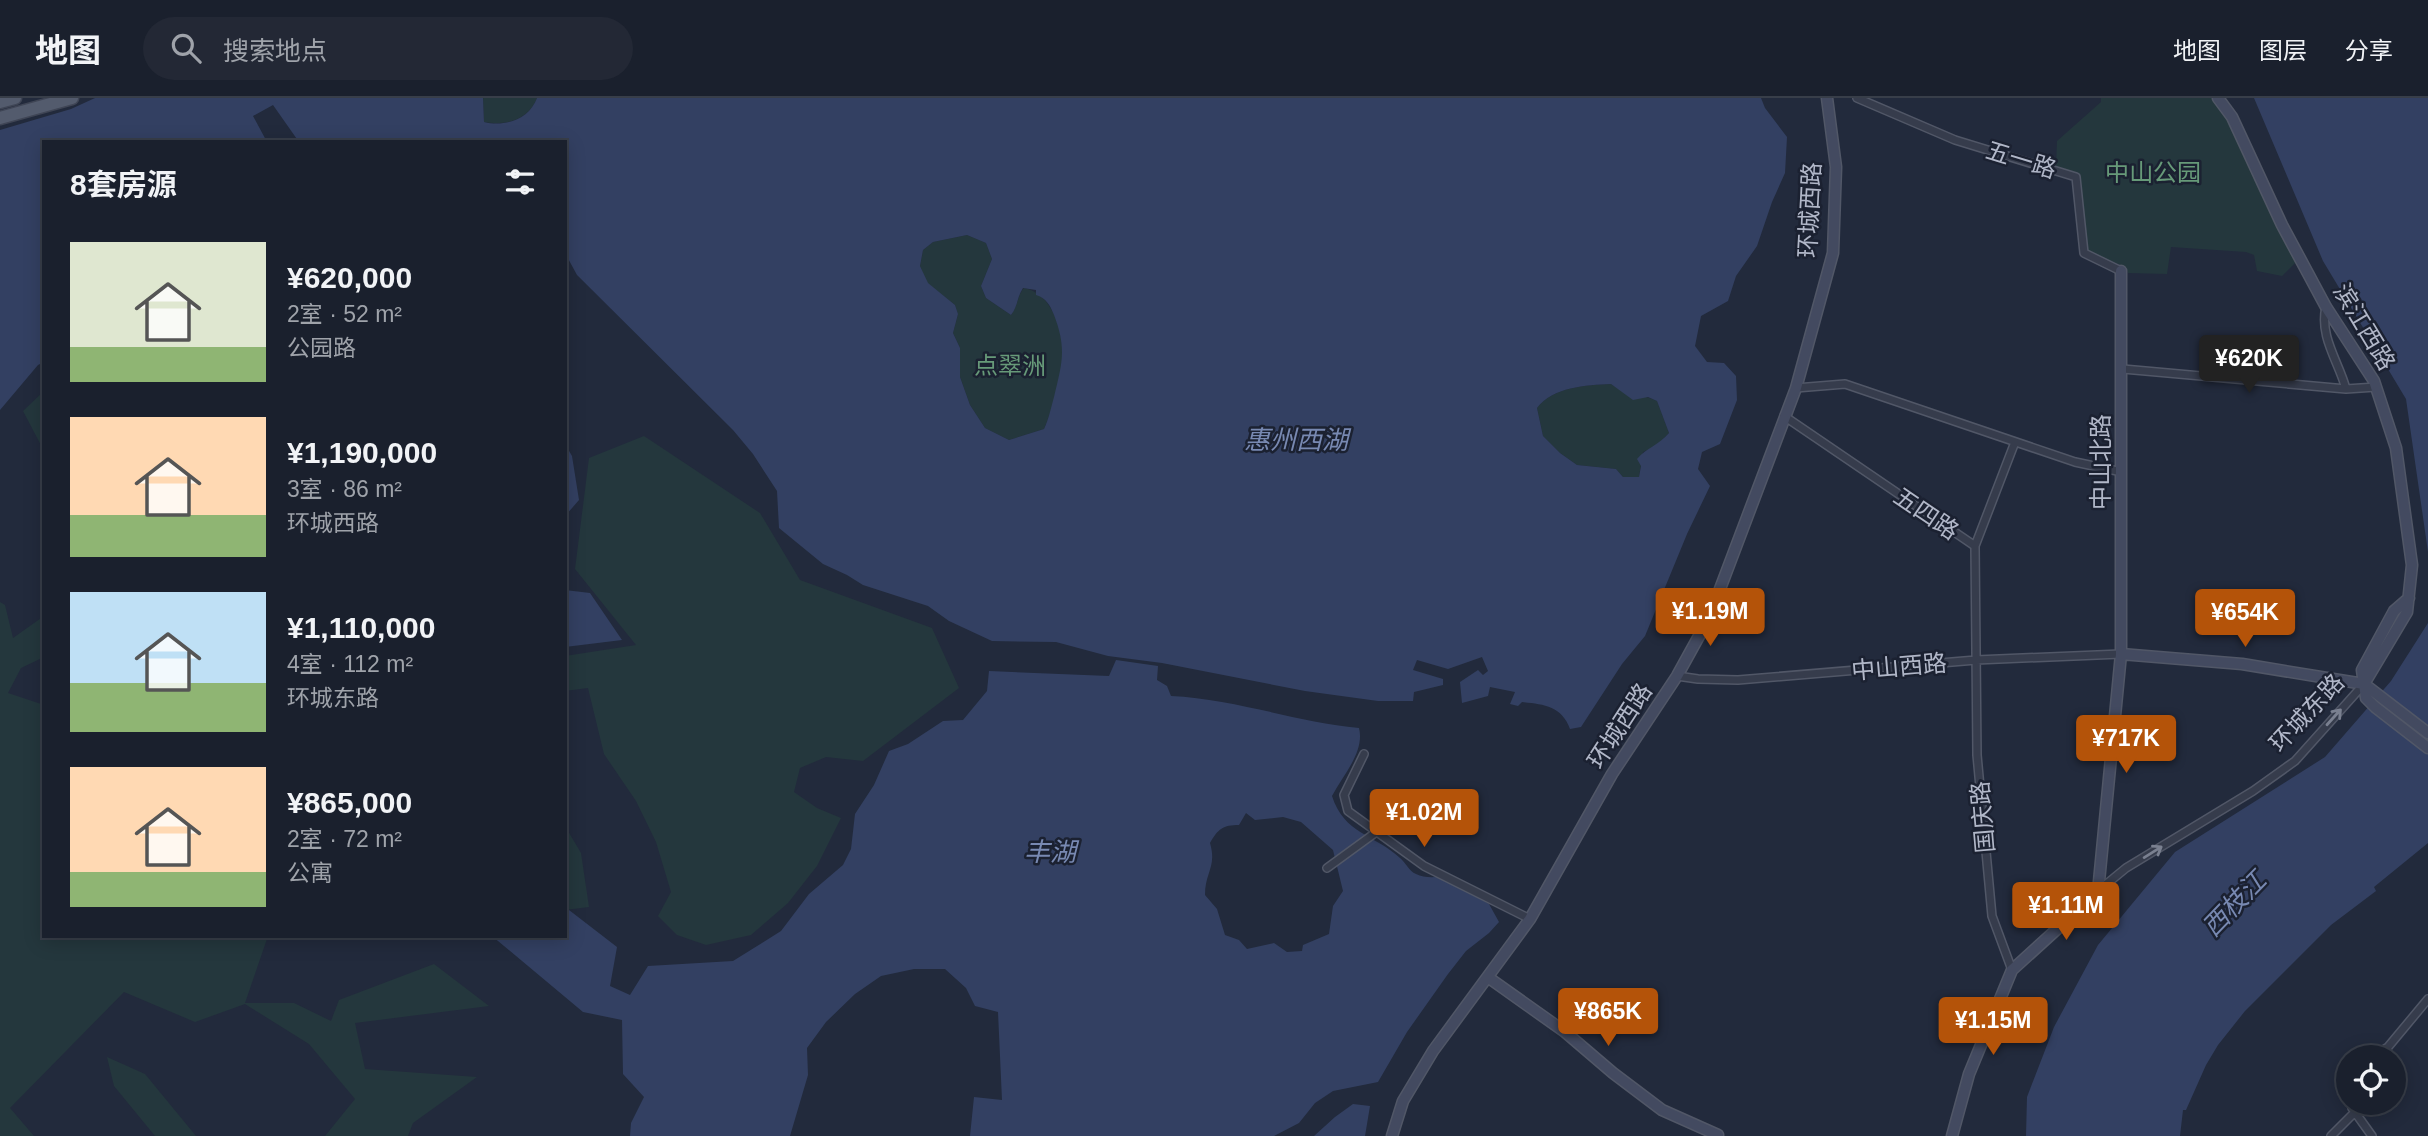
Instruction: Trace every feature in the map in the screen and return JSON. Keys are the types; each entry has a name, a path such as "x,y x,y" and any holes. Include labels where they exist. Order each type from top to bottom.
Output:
{"main road":[{"path":"0,102 15,98"},
{"path":"0,118 72,98"}],"street":[{"name":"环城西路","path":"1391,1136 1403,1101 1433,1051 1530,919 1612,774 1677,676 1709,618 1796,388 1833,253 1836,167 1827,98"},
{"name":"五一路","path":"1857,98 1955,140 2076,177 2084,253 2121,271"},
{"name":"滨江西路","path":"2218,98 2232,117 2282,225 2326,307 2374,381 2396,449 2412,565 2409,598 2394,611 2362,670 2364,684"},
{"name":"中山北路","path":"2098,892 2121,654 2121,271"},
{"path":"2326,307 2323,319 2333,359 2346,389"},
{"path":"2123,369 2346,389 2376,387"},
{"path":"1796,388 1845,384 2075,462 2122,472"},
{"name":"五四路","path":"1784,416 1975,546 1976,660"},
{"path":"1975,546 2015,442"},
{"path":"2121,654 2242,664 2364,684 2379,703 2428,748"},
{"name":"中山西路","path":"1677,676 1738,680 1976,660 2121,654"},
{"name":"国庆路","path":"1976,660 1977,755 1992,916 2012,970"},
{"name":"环城东路","path":"2012,970 2126,869 2253,791 2295,761 2364,684"},
{"path":"2379,703 2428,733"},
{"path":"1364,754 1344,795 1348,811 1424,866 1530,919"},
{"path":"1327,868 1375,833"},
{"path":"1952,1136 1969,1074 2012,970"},
{"path":"1489,978 1565,1032 1662,1110 1718,1136"},
{"path":"2390,1045 2428,999"},
{"path":"2331,1136 2353,1115"},
{"path":"2358,1115 2372,1136"}],"green space":[{"path":"483,98 537,98 528,112 515,120 500,123 484,122"},
{"name":"中山公园","path":"2101,98 2215,98 2230,118 2300,258 2282,276 2257,271 2254,255 2246,252 2171,247 2167,274 2128,273 2126,267 2086,251 2078,174 2056,167 2057,141 2101,102"},
{"name":"点翠洲","path":"967,235 986,243 992,259 981,286 986,298 1011,315 1024,288 1033,291 1048,304 1060,333 1062,371 1044,429 1009,440 985,428 970,405 960,377 960,348 953,333 958,314 955,305 927,283 920,266 923,250 933,242"},
{"path":"1611,384 1622,391 1657,401 1669,433 1658,445 1643,452 1639,477 1623,477 1616,469 1577,465 1543,436 1537,408 1544,401 1571,388"},
{"path":"42,393 42,447 23,411"},
{"path":"644,436 760,513 800,580 932,628 959,688 863,761 826,757 800,768 794,792 817,808 841,818 817,866 788,903 751,935 706,945 677,935 658,916 671,892 656,842 636,801 604,754 588,688 567,691 567,656 636,645 575,569 589,458"},
{"path":"0,602 5,605 13,638 42,617 42,658 21,668 8,693 42,704 42,938 267,938 245,1003 294,1003 331,1021 339,1000 434,964 489,1006 355,1023 365,1069 477,1077 413,1123 408,1136 325,1136 355,1099 309,1044 245,1004 195,1022 124,992 10,1108 34,1136 0,1136"},
{"path":"567,829 581,853 589,907 567,910"},
{"path":"107,1057 145,1074 196,1136 155,1136 114,1086"}],"water":[{"name":"惠州西湖","path":"95,98 483,98 484,122 500,123 522,117 537,98 1761,98 1765,108 1787,137 1785,173 1757,246 1736,276 1728,301 1701,316 1695,346 1707,362 1724,363 1736,376 1737,400 1720,444 1702,452 1698,469 1710,486 1645,636 1622,664 1581,727 1570,729 1562,715 1551,708 1522,702 1518,706 1510,704 1515,692 1490,687 1488,696 1462,703 1460,682 1478,670 1483,675 1488,671 1482,657 1448,669 1417,660 1413,670 1443,679 1443,685 1414,692 1413,701 1378,701 1305,691 1162,663 1108,656 1056,642 992,641 949,621 928,606 863,585 823,564 779,528 777,491 753,454 733,430 577,275 567,257 567,140 298,140 273,105 253,116 266,140 42,140 42,363 0,410 0,130 71,109","holes":["967,235 986,243 992,259 981,286 986,298 1011,315 1023,288 1036,290 1036,295 1045,300 1051,308 1061,337 1061,365 1044,429 1009,440 985,428 970,405 960,377 960,348 953,333 958,314 955,305 928,283 920,266 923,250 933,242","1611,384 1633,400 1648,397 1657,401 1669,433 1637,459 1641,466 1639,477 1623,477 1616,469 1577,465 1543,436 1537,408 1561,391"]},
{"path":"2254,98 2428,98 2428,552 2406,399 2323,261"},
{"path":"567,447 572,456 579,500 567,514"},
{"path":"567,590 590,593 622,640 567,647"},
{"name":"西枝江","path":"2428,623 2428,843 2374,887 2376,891 2331,925 2245,1011 2206,1065 2186,1110 2183,1110 2180,1136 2026,1136 2027,1097 2054,1027 2098,945 2175,852 2325,757 2391,681"},
{"name":"丰湖","path":"1116,660 1158,666 1157,680 1167,686 1171,696 1219,701 1359,728 1356,755 1332,796 1337,809 1352,826 1390,850 1414,873 1426,877 1443,876 1489,904 1499,922 1466,951 1448,974 1407,1032 1378,1082 1333,1091 1315,1103 1299,1123 1274,1136 970,1136 974,1097 1002,1100 998,1012 975,1006 966,988 945,969 914,969 881,976 855,994 826,1022 807,1048 808,1075 790,1136 630,1136 631,1123 644,1097 623,1074 622,1020 583,1012 494,938 567,938 569,910 617,947 610,986 630,995 648,966 733,961 781,931 809,894 843,865 851,849 855,814 874,785 889,751 908,744 943,721 963,720 987,691 989,671 1109,676","holes":["1246,813 1255,820 1283,817 1301,822 1333,850 1343,891 1333,906 1329,934 1303,945 1302,951 1287,952 1274,943 1247,949 1239,940 1225,935 1217,909 1205,895 1212,858 1210,843 1218,831 1239,825"]},
{"path":"1353,1104 1370,1106 1365,1136 1314,1136 1335,1117"}]}
